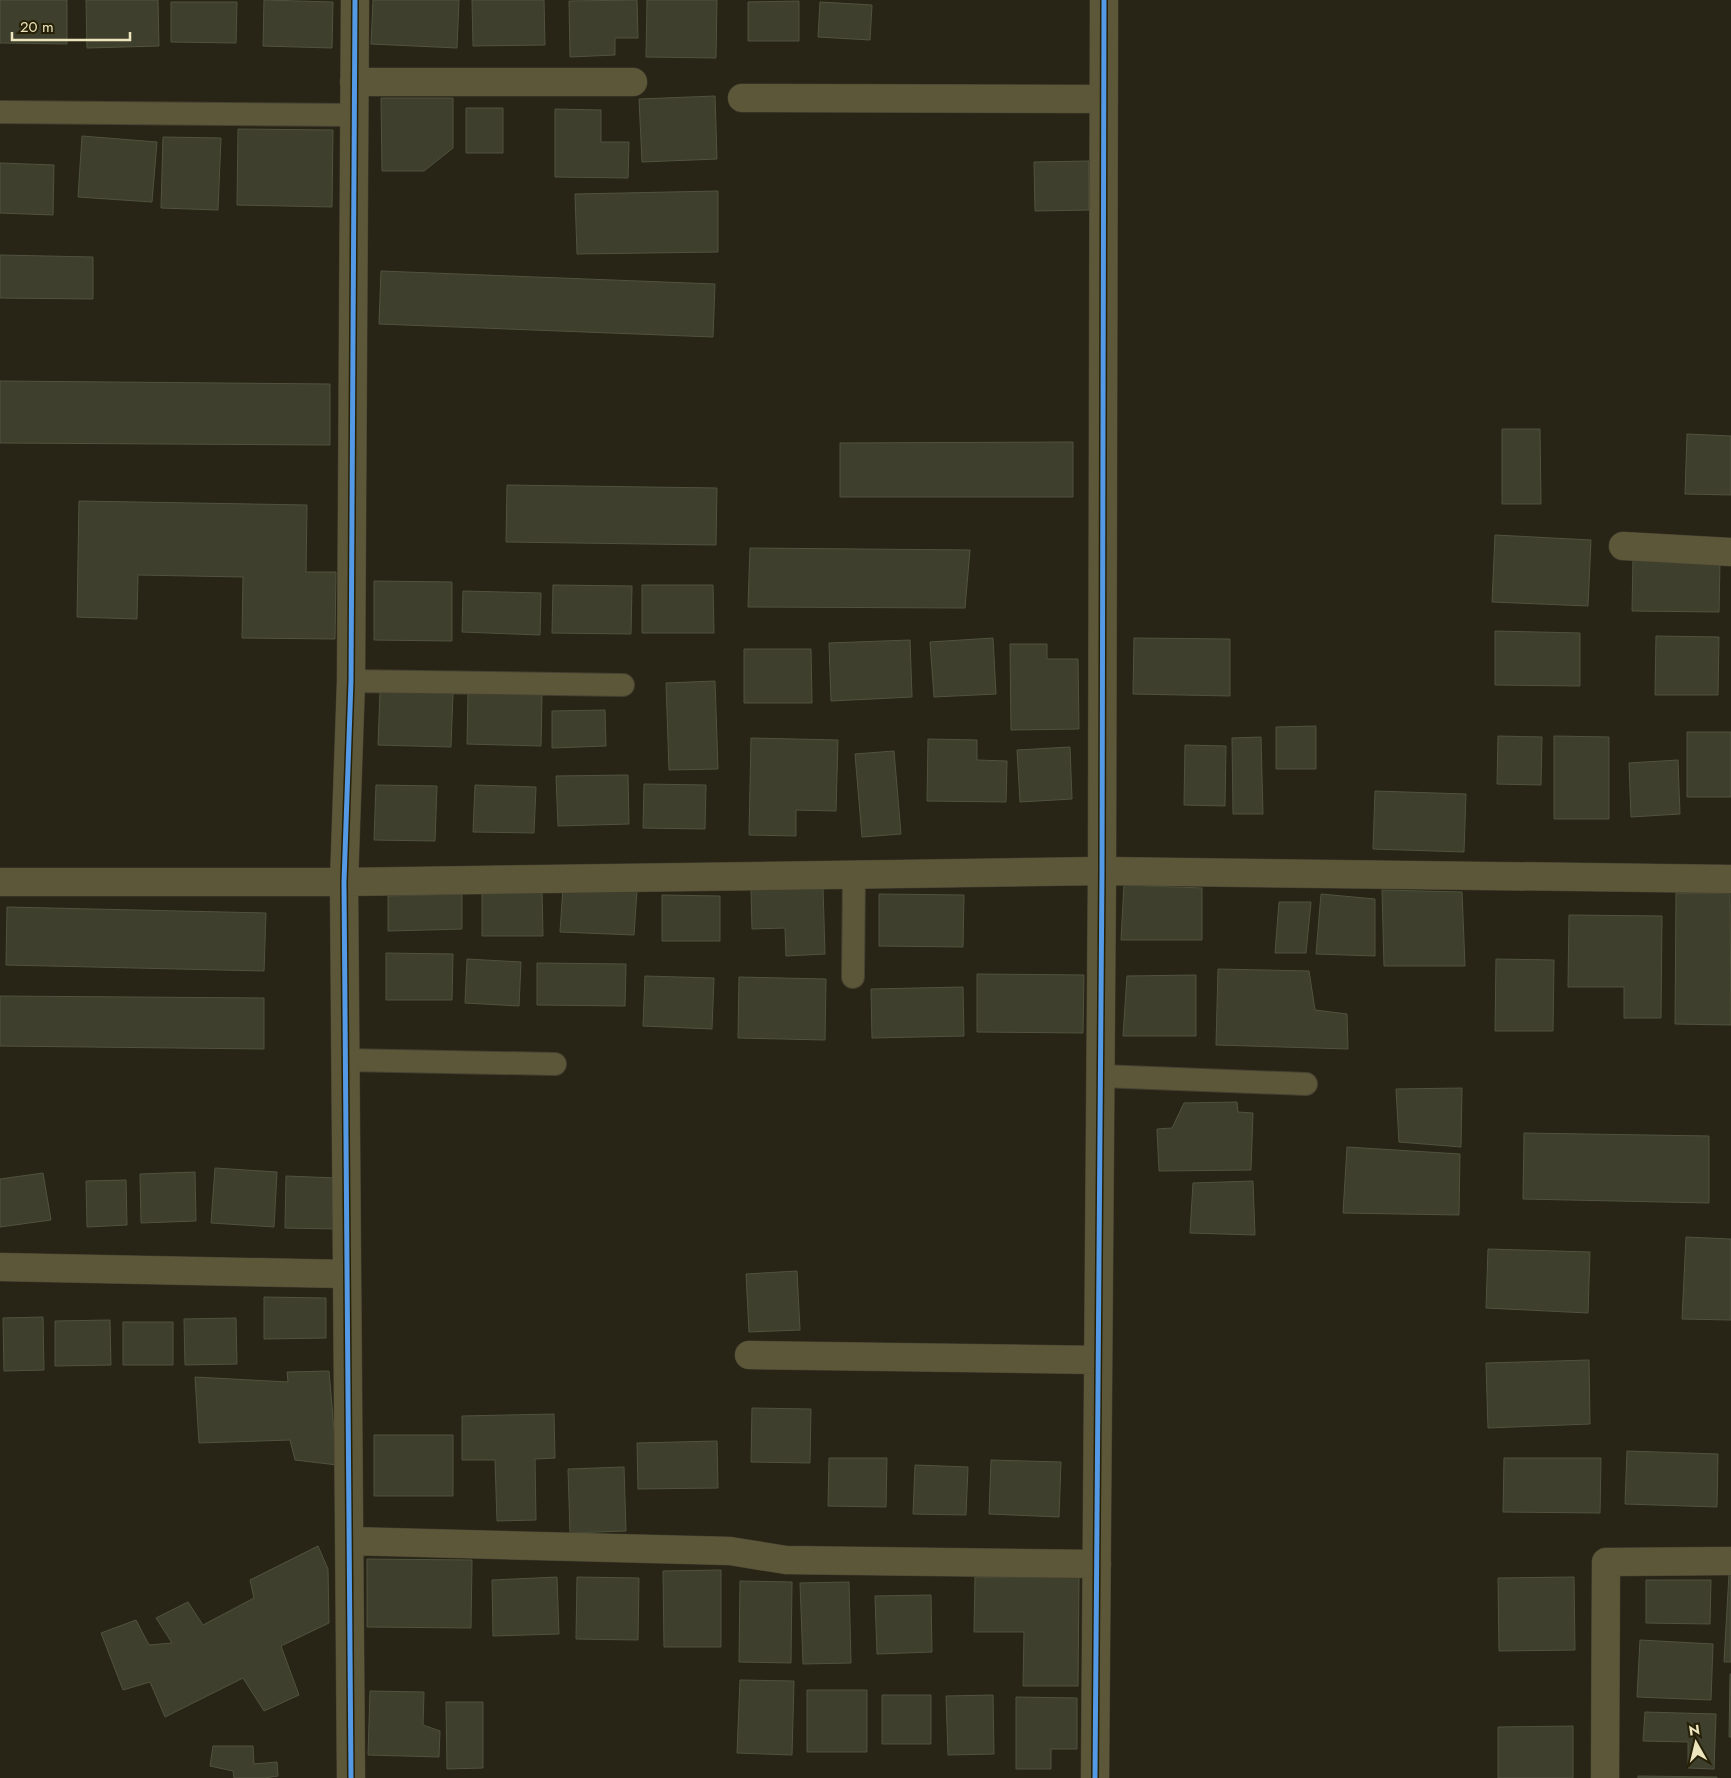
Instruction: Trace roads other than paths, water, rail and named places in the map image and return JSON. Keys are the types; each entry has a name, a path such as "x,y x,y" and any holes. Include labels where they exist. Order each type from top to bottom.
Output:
{"street":[{"path":"351,1778 344,882 351,681 355,0"},
{"path":"1095,1778 1101,1076 1104,0"},
{"path":"354,82 632,82"},
{"path":"742,98 1104,99"},
{"path":"1623,546 1731,552"},
{"path":"0,882 344,882 1102,871 1731,879"},
{"path":"0,1267 347,1274"},
{"path":"749,1356 1098,1360"},
{"path":"349,1541 730,1550 786,1560 1096,1564"},
{"path":"1604,1778 1606,1562 1731,1562"}],"lane":[{"path":"0,112 354,115"},
{"path":"351,681 623,685"},
{"path":"853,977 854,874"},
{"path":"345,1060 555,1064"},
{"path":"1101,1076 1306,1084"}]}
